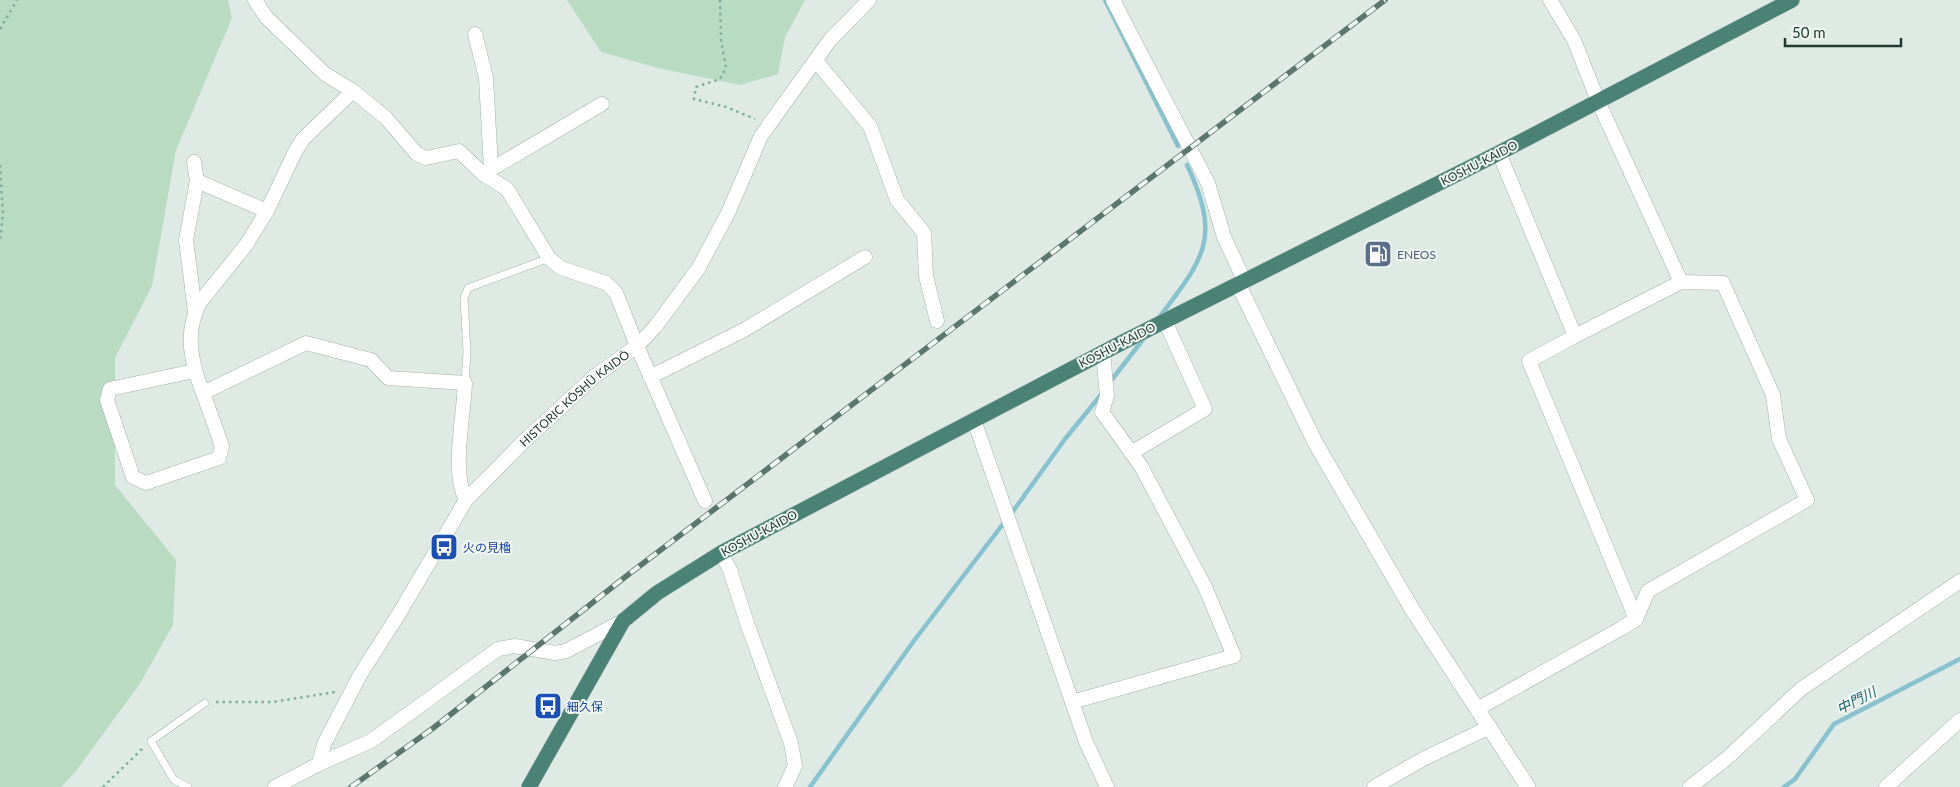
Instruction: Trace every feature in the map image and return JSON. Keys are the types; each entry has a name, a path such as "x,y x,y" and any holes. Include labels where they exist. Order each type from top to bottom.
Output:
{"highway":[{"name":"KOSHU-KAIDO","path":"529,787 623,621 657,593 721,553 1103,352 1242,284 1499,153 1792,0"}],"street":[{"path":"256,0 266,16 325,74 353,91 386,118 417,154 426,158 459,151 487,171 507,189 549,258 561,268 606,283 616,293 636,346 705,501"},
{"name":"HISTORIC KŌSHŪ KAIDŌ","path":"318,764 324,744 353,689 466,500 522,443 595,376 636,346 655,327 698,269 728,213 761,136 830,40 869,0"},
{"path":"1113,0 1208,183 1224,236 1242,284 1316,444 1412,610 1479,708 1528,787"},
{"path":"1550,0 1574,40 1598,101 1681,282"},
{"path":"474,34 486,78 487,171"},
{"path":"816,61 870,126 897,200 924,233 926,276 937,321"},
{"path":"195,311 200,302 246,245 267,211 295,152 304,139 353,91"},
{"path":"487,171 602,104"},
{"path":"1499,153 1576,336"},
{"path":"194,162 197,181 186,240 195,311 189,345 194,371 222,446 218,458 146,483 133,477 107,400 110,389 194,371"},
{"path":"197,181 267,211"},
{"path":"650,378 744,330 865,257"},
{"path":"1479,708 1636,619 1648,592 1807,500 1779,439 1773,395 1723,283 1681,282 1529,361 1636,619"},
{"path":"1131,453 1204,409 1165,321"},
{"path":"203,393 306,343 371,360 388,378 464,383 460,461 461,491 466,500"},
{"path":"1072,702 1234,656 1205,587 1141,466 1102,412 1107,396 1103,352"},
{"path":"974,420 1086,742 1107,787"},
{"path":"721,553 730,570 748,626 791,743 795,766 785,787"},
{"path":"1690,787 1726,759 1801,689 1960,581"},
{"path":"275,787 318,764 372,741 498,649 515,646 555,653 566,651 623,621"},
{"path":"1886,787 1960,720"},
{"path":"1374,787 1425,758 1490,727"}],"lane":[{"path":"464,383 467,352 464,298 468,288 549,258"},
{"path":"188,787 174,780 151,741 205,703"}],"path":[{"path":"0,29 17,0"},
{"path":"720,0 721,40 726,68 720,78 696,87 694,99 726,107 769,125"},
{"path":"0,165 3,215 0,240"},
{"path":"205,703 273,702 353,689"},
{"path":"103,787 151,741"}],"green space":[{"path":"0,0 228,0 232,18 176,150 152,286 115,358 115,485 176,560 173,625 139,685 76,771 61,787 0,787"},
{"path":"567,0 805,0 785,37 778,74 740,85 658,68 601,52"}],"waterway":[{"path":"1105,0 1178,146"},
{"path":"1158,319 1187,280 1197,263 1203,247 1205,230 1204,212 1198,190 1187,165"},
{"path":"1110,382 1145,337"},
{"path":"1011,514 1065,439 1104,391"},
{"path":"810,787 913,642 1006,520"},
{"name":"中門川","path":"1784,787 1795,779 1834,724 1960,659"}],"railway":[{"path":"351,787 432,729 629,574 1385,0"}],"place":[{"name":"ENEOS","path":"1378,254"},
{"name":"火の見櫓","path":"444,547"},
{"name":"細久保","path":"548,706"}]}
